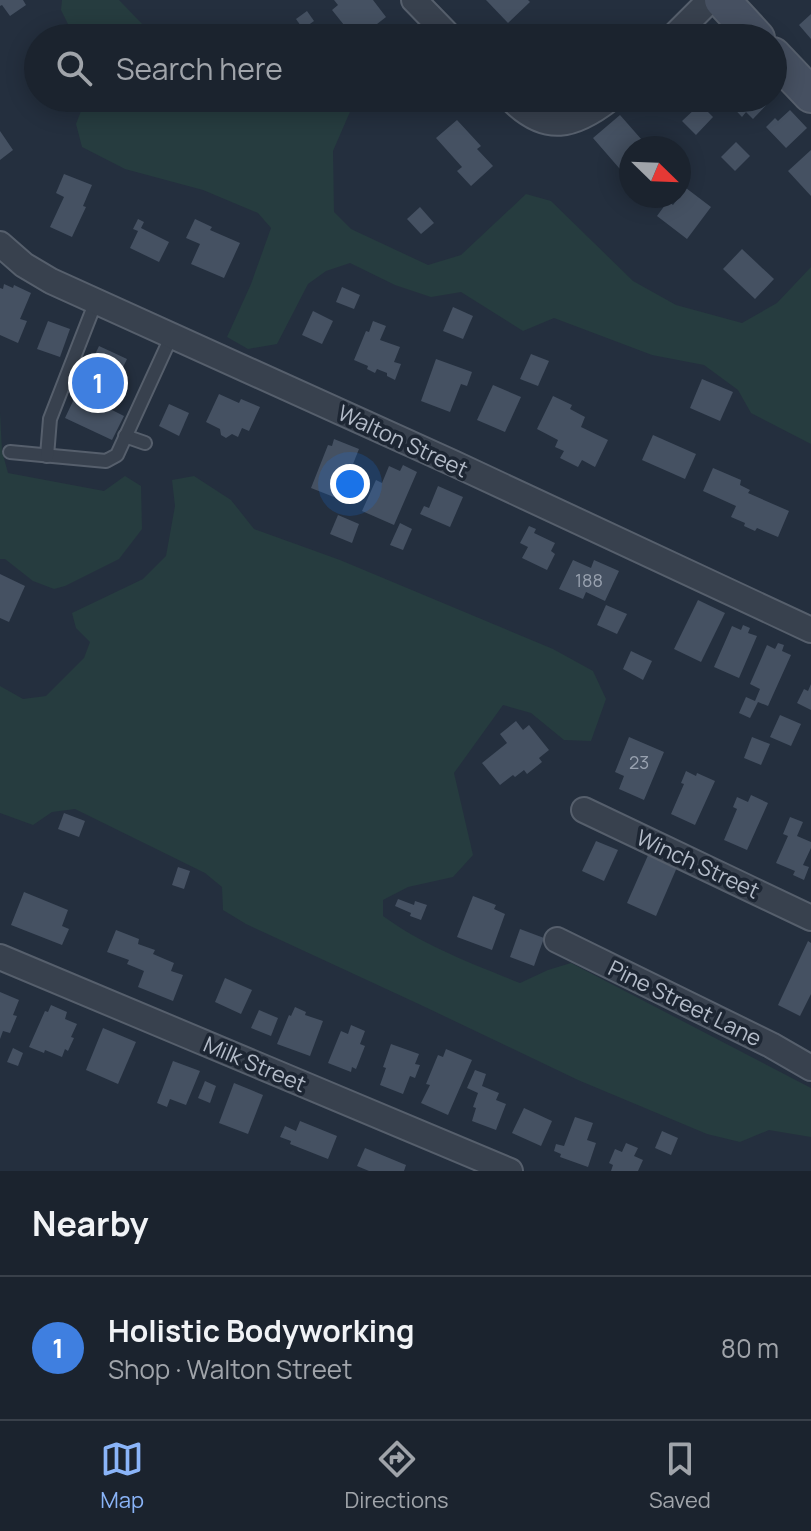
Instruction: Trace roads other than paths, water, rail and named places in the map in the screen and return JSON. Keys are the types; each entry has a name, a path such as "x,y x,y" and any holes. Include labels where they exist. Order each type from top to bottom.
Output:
{"main road":[{"path":"722,0 744,24"},
{"path":"787,70 811,95"}],"street":[{"path":"414,0 437,24"},
{"path":"686,24 710,0"},
{"path":"526,112 553,123 565,123 591,112"},
{"name":"Walton Street","path":"0,244 24,265 51,281 811,630"},
{"name":"Winch Street","path":"584,810 811,918"},
{"name":"Pine Street Lane","path":"557,940 771,1045 811,1068"},
{"name":"Milk Street","path":"0,957 510,1171"}],"lane":[{"path":"47,456 50,419 96,301"},
{"path":"10,452 106,461 117,455 172,335"},
{"path":"125,436 145,443"}],"place":[{"name":"Holistic Bodyworking","path":"98,383"}]}
